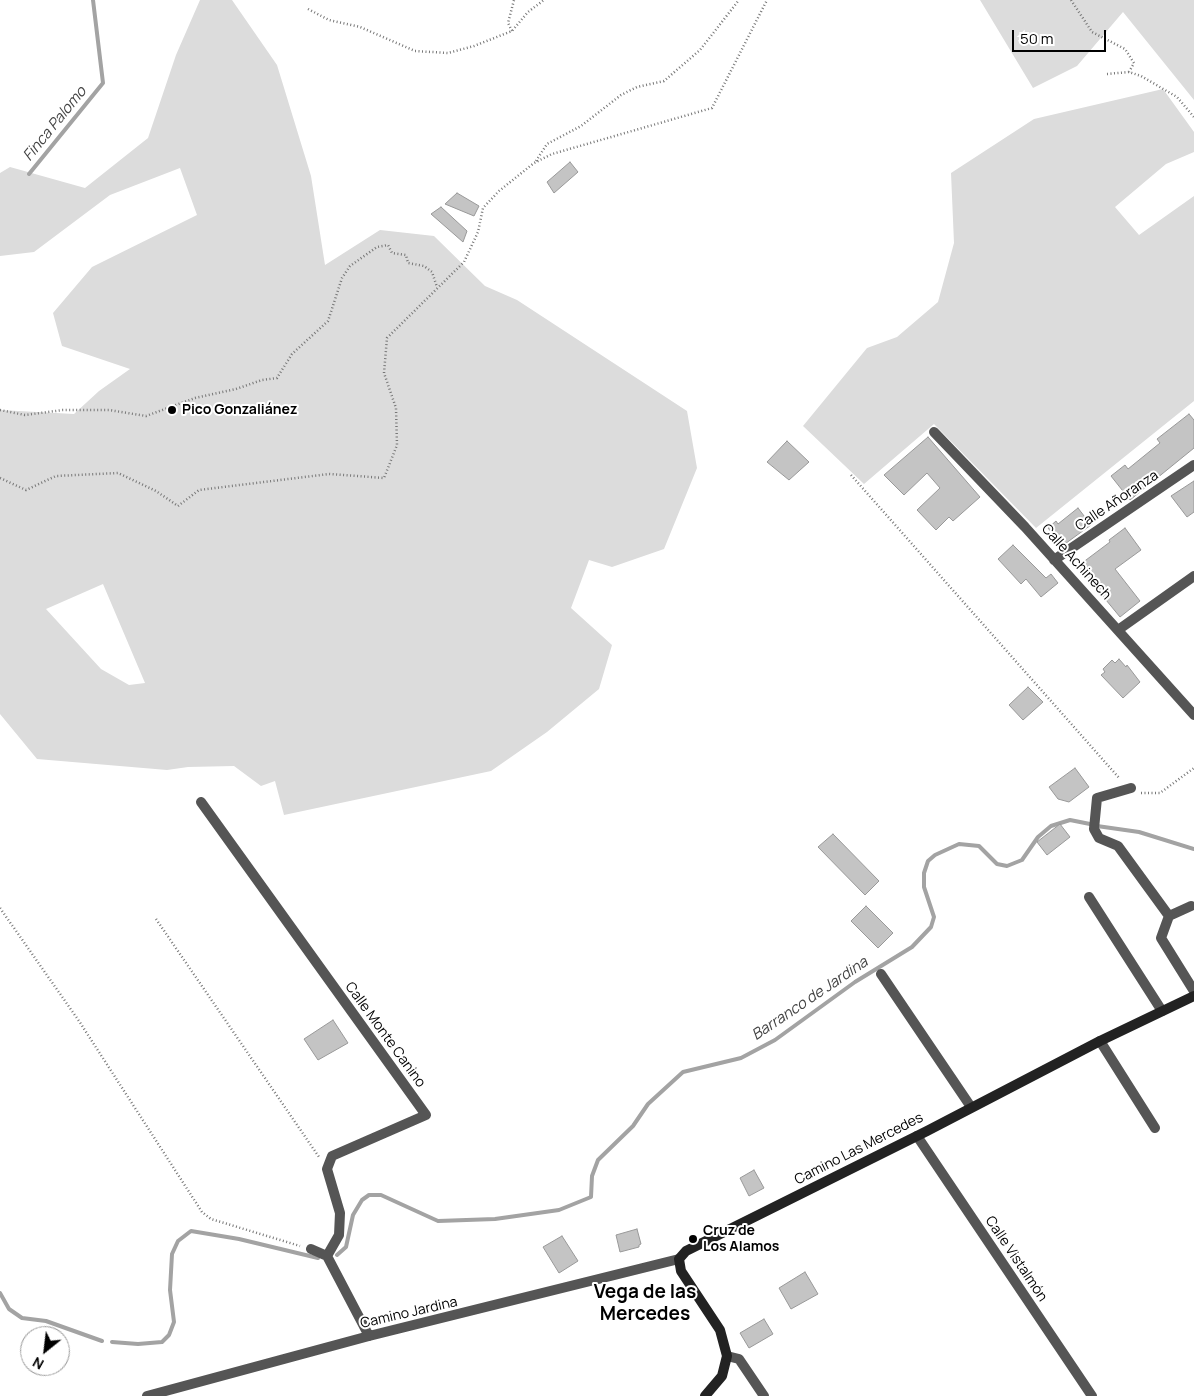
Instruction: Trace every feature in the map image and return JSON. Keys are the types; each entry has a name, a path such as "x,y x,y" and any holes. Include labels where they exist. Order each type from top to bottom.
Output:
{"main road":[{"name":"Camino Las Mercedes","path":"679,1259 686,1251 1194,995"},
{"path":"679,1259 680,1271 720,1330 727,1356 722,1376 705,1396"}],"street":[{"name":"Calle Achinech","path":"934,432 1054,560 1194,715"},
{"name":"Calle Añoranza","path":"1054,560 1194,465"},
{"path":"1118,630 1194,576"},
{"path":"1131,788 1097,798 1095,825 1099,838 1118,846 1169,916"},
{"name":"Calle Monte Canino","path":"201,802 426,1115 332,1156 327,1169"},
{"path":"1089,897 1162,1010"},
{"path":"1191,906 1169,916 1160,938 1194,995"},
{"path":"881,974 971,1107"},
{"path":"1100,1041 1155,1128"},
{"name":"Calle Vistalmón","path":"917,1136 1092,1396"},
{"path":"327,1169 340,1213 339,1235 327,1256"},
{"path":"311,1249 327,1256 369,1336"},
{"name":"Camino Jardina","path":"147,1396 369,1336 679,1259"},
{"path":"727,1356 739,1359 764,1396"}],"path":[{"path":"512,31 508,22 514,0"},
{"path":"308,9 329,20 360,28 415,51 448,52 474,46 512,31 528,12 544,0"},
{"path":"534,163 548,144 581,126 621,95 637,87 664,81 700,50 739,0"},
{"path":"0,478 26,490 56,476 118,473 156,491 178,506 199,490 329,474 384,478 397,445 396,408 384,373 386,338 464,262 478,232 483,208 499,191 534,163 552,154 712,108 767,0"},
{"path":"1071,0 1092,32 1126,49 1134,63 1128,72"},
{"path":"1107,74 1128,72 1141,76 1178,97 1194,117"},
{"path":"0,410 25,415 74,410 109,410 146,416 195,398 236,389 262,380 277,378 292,354 328,321 342,278 350,266 377,247 388,244 392,253 406,255 408,262 424,266 432,272 438,288"},
{"path":"852,475 1125,785 1139,793 1160,792 1194,768"},
{"path":"0,908 79,1022 202,1212 211,1219 311,1249"},
{"path":"156,919 327,1169"}],"shaded area":[{"path":"200,0 232,0 277,65 311,176 325,265 380,230 434,236 485,286 517,300 687,411 697,468 664,549 612,567 589,560 571,608 612,645 599,689 547,732 491,771 284,815 275,781 261,786 234,766 188,767 167,770 37,759 0,714 0,410 74,414 99,391 130,369 62,346 53,313 92,267 197,215 180,168 110,195 34,252 0,256 0,173 10,167 85,188 148,138 176,55","holes":["103,584 145,683 129,685 101,669 46,609"]},
{"path":"980,0 1194,0 1194,100 1123,12 1077,66 1033,88"},
{"path":"1163,89 1194,132 1194,152 1166,164 1115,207 1139,235 1194,196 1194,401 1036,528 934,424 864,484 803,426 867,348 897,337 938,302 954,243 951,173 1034,119"}],"building":[{"path":"570,162 578,172 554,193 547,182"},
{"path":"457,193 479,206 474,216 445,204"},
{"path":"441,207 467,231 463,242 431,214"},
{"path":"1189,414 1194,420 1194,448 1130,500 1111,476 1125,465 1128,469 1160,443 1157,439"},
{"path":"928,437 980,497 953,521 949,517 936,530 917,510 940,488 927,473 904,495 884,475"},
{"path":"787,441 809,462 789,480 767,462"},
{"path":"1194,481 1194,512 1187,517 1171,496"},
{"path":"1078,508 1091,525 1062,546 1048,528 1056,521 1058,524"},
{"path":"1125,528 1141,550 1115,569 1140,601 1120,617 1078,566"},
{"path":"1013,545 1046,578 1051,574 1058,583 1041,597 1026,579 1021,584 998,559"},
{"path":"1119,659 1126,667 1127,665 1140,682 1123,698 1101,675 1105,672 1103,669 1112,660 1115,663"},
{"path":"1028,687 1043,702 1023,720 1009,705"},
{"path":"1075,768 1089,787 1069,802 1058,799 1049,787"},
{"path":"1060,824 1070,837 1047,855 1037,842"},
{"path":"833,834 879,881 865,895 818,847"},
{"path":"866,906 893,933 878,948 851,921"},
{"path":"333,1020 348,1043 318,1060 304,1039"},
{"path":"754,1170 764,1188 749,1196 740,1178"},
{"path":"637,1229 641,1244 639,1247 620,1252 616,1235"},
{"path":"562,1236 578,1261 559,1273 543,1247"},
{"path":"805,1272 818,1294 791,1309 779,1288"},
{"path":"764,1319 773,1334 749,1348 740,1333"}],"waterway":[{"name":"Finca Palomo","path":"29,174 103,83 93,0"},
{"name":"Barranco de Jardina","path":"337,1255 346,1247 353,1215 362,1200 369,1195 381,1195 438,1221 495,1219 559,1210 591,1197 592,1176 598,1160 633,1126 648,1104 683,1072 741,1058 775,1040 855,982 912,947 931,927 934,917 924,887 924,873 928,861 935,855 959,844 979,846 997,864 1007,866 1022,860 1038,837 1051,826 1070,820 1090,824"},
{"name":"Barranco de Jardina","path":"1097,826 1139,832 1194,849"},
{"name":"Barranco de Jardina","path":"112,1342 138,1344 162,1342 169,1335 174,1322 170,1290 172,1254 178,1241 191,1231 239,1239 318,1258"},
{"name":"Barranco de Jardina","path":"0,1293 9,1309 22,1318 46,1321 102,1341"}],"place":[{"name":"Pico Gonzaliánez","path":"172,410"},
{"name":"Cruz de Los Alamos","path":"693,1239"}],"district":[{"name":"Vega de las Mercedes","path":"645,1304"}]}
